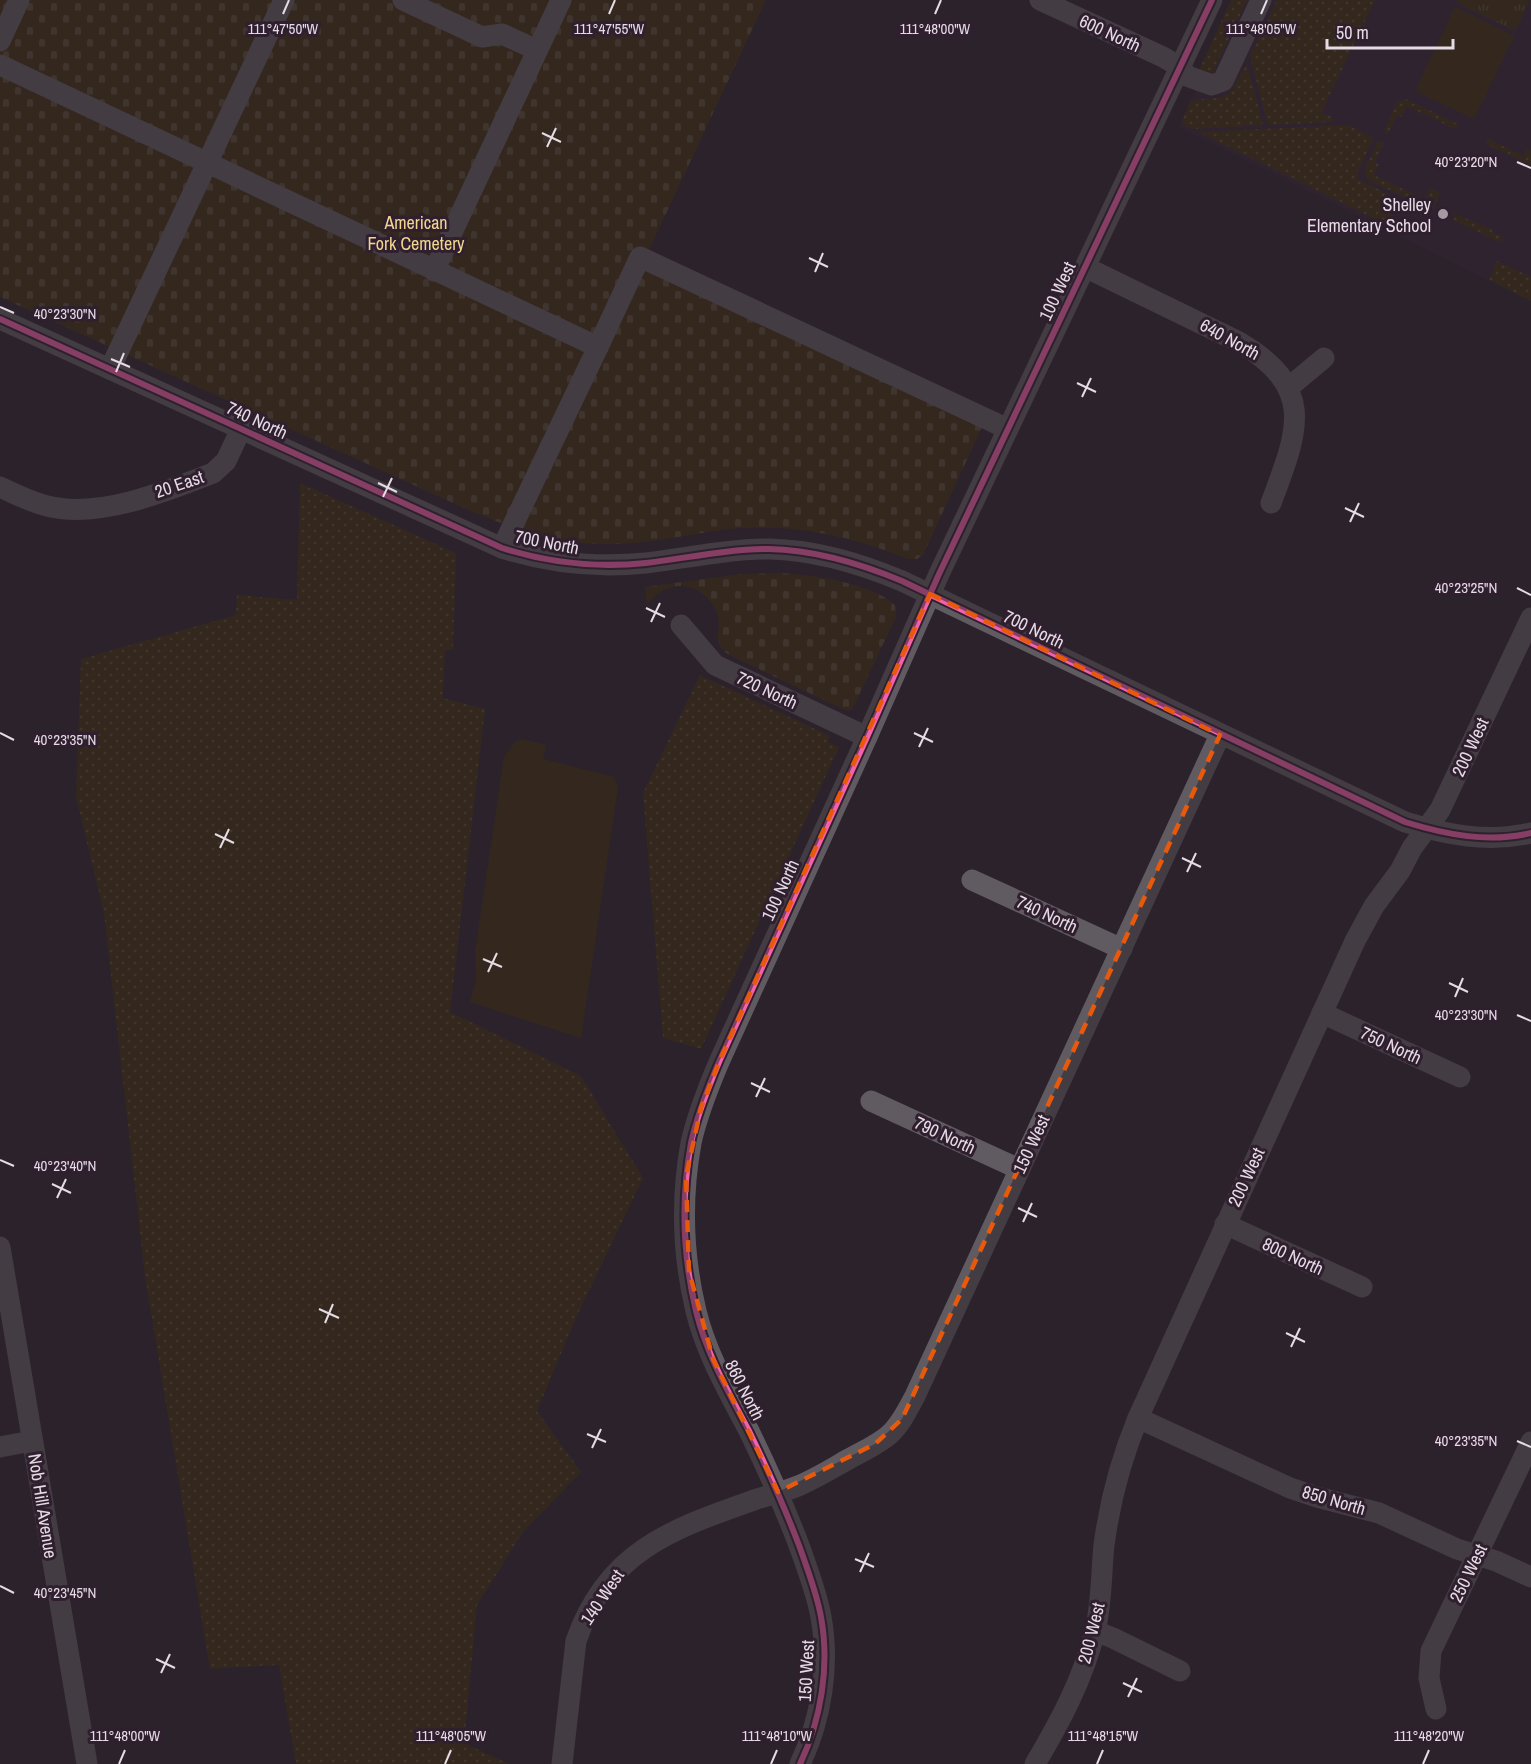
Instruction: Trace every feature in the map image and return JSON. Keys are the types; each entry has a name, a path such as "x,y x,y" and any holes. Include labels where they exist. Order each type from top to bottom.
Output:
{"street":[{"path":"0,41 19,0"},
{"path":"110,369 284,0"},
{"path":"403,0 482,37 502,34 537,50"},
{"path":"434,271 561,0"},
{"name":"600 North","path":"1040,0 1180,67 1187,76 1212,85 1223,81 1262,0"},
{"name":"100 West","path":"930,594 1212,0"},
{"path":"0,65 598,347"},
{"path":"502,548 640,257 1008,429"},
{"name":"640 North","path":"1085,267 1239,342 1259,353 1276,368 1288,388 1296,413 1295,434 1288,460 1271,502"},
{"name":"740 North","path":"0,319 502,548"},
{"path":"1288,388 1324,358"},
{"name":"20 East","path":"0,487 48,506 69,509 95,509 124,503 213,472 226,460 241,429"},
{"name":"700 North","path":"502,548 554,562 610,565 747,550 794,551 852,562 930,594 1390,816 1426,829 1469,838 1491,839 1531,833"},
{"name":"100 North","path":"684,1206 692,1143 704,1098 930,594"},
{"name":"200 West","path":"1035,1764 1068,1704 1095,1631 1104,1546 1113,1493 1124,1452 1138,1418 1363,923 1440,810 1531,618"},
{"name":"720 North","path":"681,624 715,665 867,737"},
{"name":"150 West","path":"778,1492 797,1487 875,1444 890,1434 902,1419 915,1396 1220,735"},
{"name":"740 North","path":"972,880 1122,949"},
{"name":"750 North","path":"1322,1013 1460,1077"},
{"name":"790 North","path":"871,1101 1019,1169"},
{"name":"860 North","path":"684,1206 689,1271 696,1312 713,1359 778,1492 811,1578"},
{"name":"800 North","path":"1225,1224 1362,1287"},
{"name":"Nob Hill Avenue","path":"0,1248 87,1764"},
{"name":"850 North","path":"1138,1418 1290,1488 1379,1513 1457,1549 1496,1561 1531,1577"},
{"path":"0,1447 32,1441"},
{"name":"250 West","path":"1436,1709 1429,1678 1431,1652 1531,1442"},
{"name":"140 West","path":"562,1764 576,1641 582,1624 604,1587 631,1557 666,1535 778,1492"},
{"name":"150 West","path":"800,1764 815,1726 824,1665 822,1618 811,1578"},
{"path":"1095,1631 1180,1671"}],"highlighted area":[{"path":"930,594 1220,735 902,1419 875,1444 778,1492 713,1359 689,1271 686,1176 701,1108 719,1062"}],"shaded area":[{"name":"Shelley Elementary School","path":"1239,0 1531,0 1531,301 1179,127"}],"green space":[{"name":"American Fork Cemetery","path":"0,0 766,0 648,252 989,412 923,555 917,559 908,559 843,538 776,528 730,529 620,544 568,541 533,533 464,508 0,297"},
{"path":"1231,0 1247,0 1211,76 1200,72 1200,68"},
{"path":"1277,0 1375,0 1321,113 1332,117 1333,122 1268,125 1250,56"},
{"path":"1457,0 1530,0 1515,31 1457,3"},
{"path":"1455,7 1514,36 1474,119 1415,91"},
{"path":"1247,64 1263,125 1193,129 1181,123 1191,100 1217,98 1229,94"},
{"path":"1406,99 1458,124 1457,130 1407,106 1401,117 1397,115 1388,134 1384,132 1396,103"},
{"path":"1349,125 1374,138 1357,173 1359,180 1402,201 1397,212 1393,211 1389,221 1381,222 1198,132"},
{"path":"1488,139 1524,156 1527,149 1531,151 1531,165 1486,144"},
{"path":"1378,141 1384,143 1375,162 1379,164 1374,175 1424,199 1430,188 1440,193 1433,209 1368,180 1364,170"},
{"path":"1453,213 1504,237 1499,242 1453,220"},
{"path":"1497,261 1531,277 1531,301 1489,280"},
{"path":"300,483 456,553 453,650 445,650 443,698 485,709 450,1012 581,1076 643,1178 575,1320 537,1411 581,1472 523,1532 477,1605 464,1743 509,1764 296,1764 279,1665 210,1669 145,1276 104,913 76,797 81,659 236,615 237,595 297,600"},
{"path":"741,574 806,575 856,585 885,597 895,605 896,617 852,710 845,710 729,655 722,649 719,642 719,622 715,608 707,597 696,589 682,586 671,587 654,597 647,605 645,587"},
{"path":"700,675 830,736 828,742 839,747 701,1049 663,1038 643,793"},
{"path":"522,739 546,745 543,759 614,777 618,787 581,1038 470,1002 476,981 475,952 504,757 516,741"}],"cycle path":[{"path":"800,1764 813,1729 822,1692 824,1636 821,1617 812,1582 776,1489 726,1387 700,1327 686,1249 685,1206 691,1143 719,1062 939,574 1212,0"},
{"path":"0,319 502,548 555,561 609,565 646,563 754,549 804,552 837,559 902,581 1405,822 1436,831 1468,836 1499,837 1531,833"}],"place":[{"name":"Shelley Elementary School","path":"1443,214"}]}
